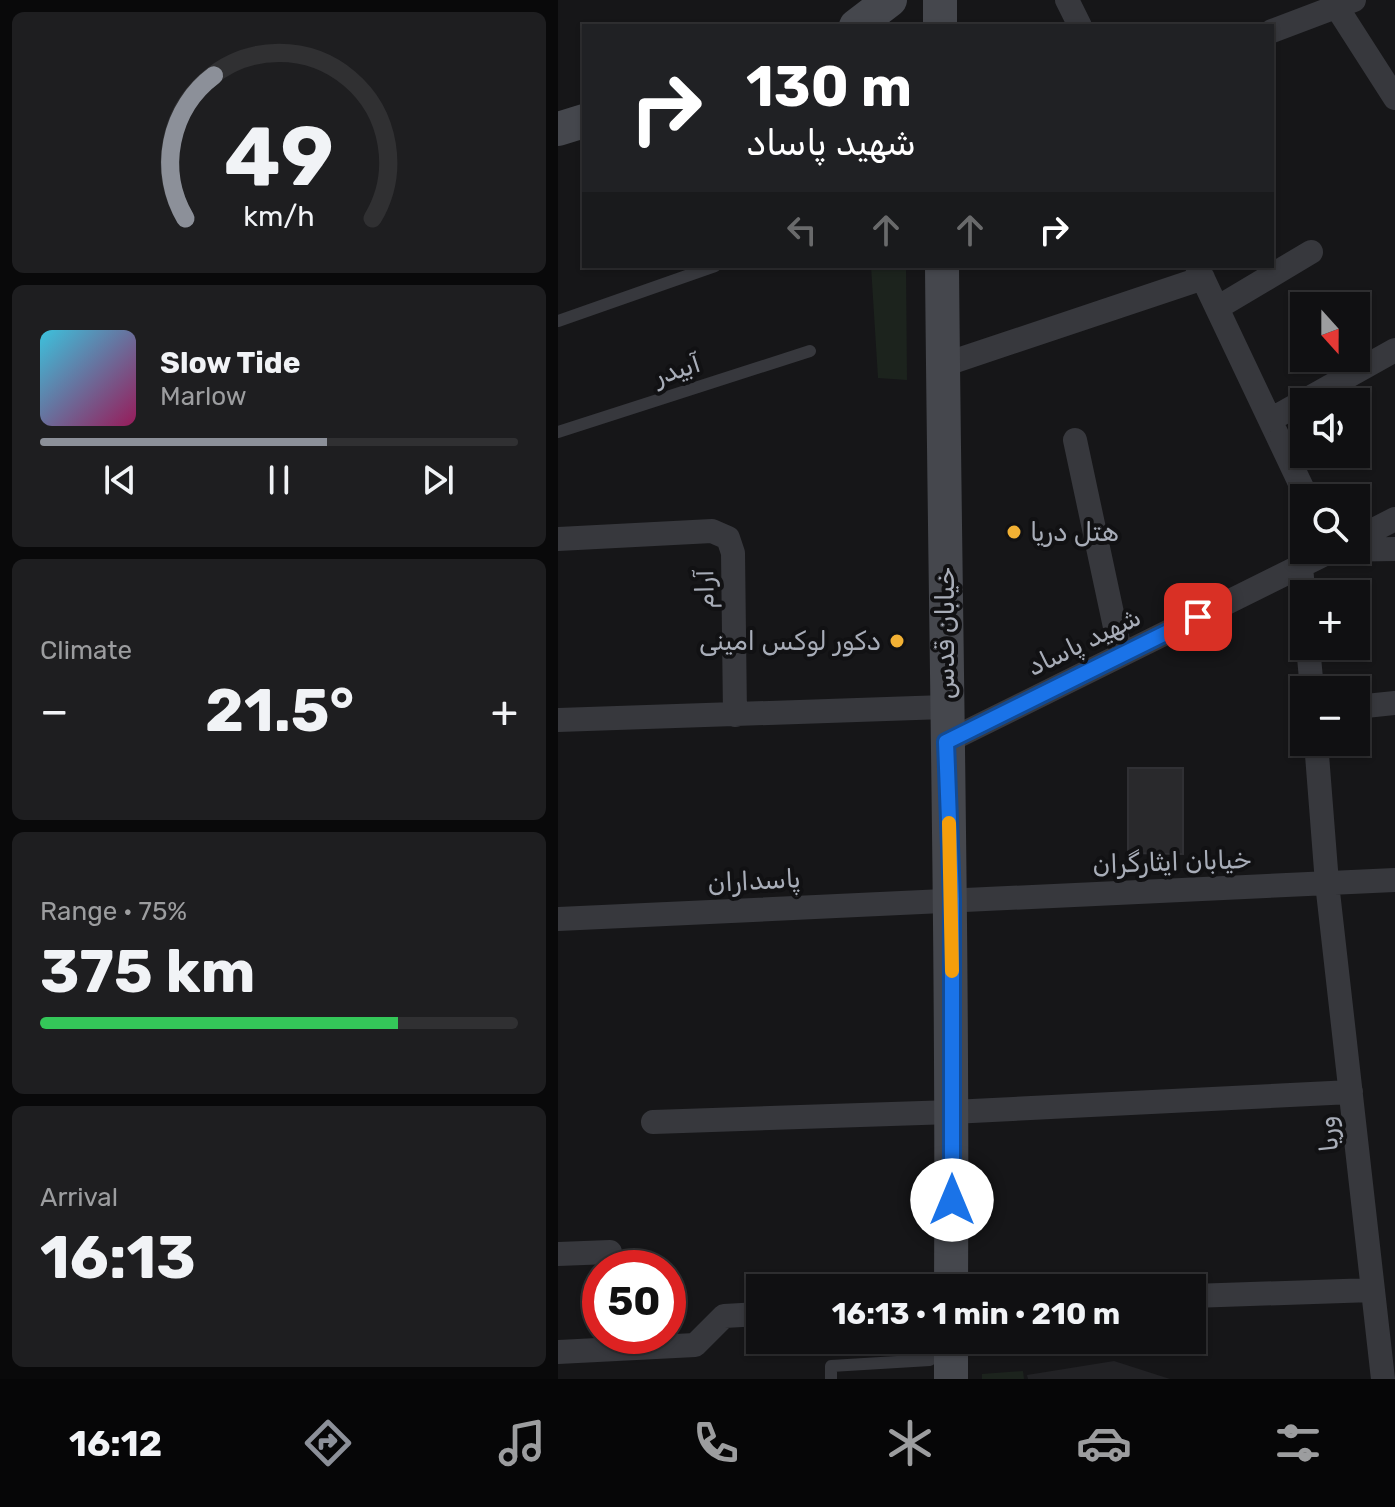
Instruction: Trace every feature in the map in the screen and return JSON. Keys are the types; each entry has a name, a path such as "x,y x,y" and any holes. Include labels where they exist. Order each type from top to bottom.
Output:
{"main road":[{"path":"859,24 890,0"},
{"path":"940,0 940,24"},
{"path":"558,129 582,122"},
{"name":"خیابان قدس","path":"942,268 945,707 952,899 951,1274"},
{"path":"951,1354 951,1379"}],"street":[{"path":"1067,0 1079,24"},
{"path":"1274,30 1345,3 1387,72 1395,98"},
{"path":"1217,308 1311,252"},
{"path":"943,365 1200,272 1300,484"},
{"path":"1270,420 1395,350"},
{"path":"1075,440 1121,655"},
{"path":"1370,532 1395,519"},
{"name":"آرام","path":"558,539 712,531 728,538 733,553 735,715"},
{"path":"1370,549 1395,549"},
{"name":"شهید پاساد","path":"946,742 1305,564"},
{"path":"1301,566 1302,580"},
{"path":"1370,706 1395,703"},
{"path":"558,720 945,707"},
{"name":"وریا","path":"1317,756 1327,883 1383,1379"},
{"name":"خیابان ایثارگران","path":"952,899 1395,880"},
{"name":"پاسداران","path":"558,919 952,899"},
{"path":"653,1122 952,1112 1351,1092"},
{"path":"558,1254 582,1253"},
{"path":"1206,1296 1373,1290"},
{"path":"558,1352 695,1345 724,1316 746,1315"}],"lane":[{"path":"558,321 709,268"},
{"name":"آبیدر","path":"558,432 810,351"},
{"path":"831,1379 831,1366 930,1360 934,1354"}],"shaded area":[{"path":"871,268 906,268 907,380 878,378"},
{"path":"1114,1361 1170,1379 1028,1379 1027,1375"},
{"path":"1023,1371 1024,1379 982,1379 982,1374"}],"building":[{"path":"1128,768 1183,768 1183,854 1128,853"}],"slow traffic":[{"path":"949,823 952,971"}],"place":[{"name":"هتل دریا","path":"1014,532"},
{"name":"دکور لوکس امینی","path":"897,641"}],"route":[{"path":"952,1200 952,899 946,742 1198,617"}]}
